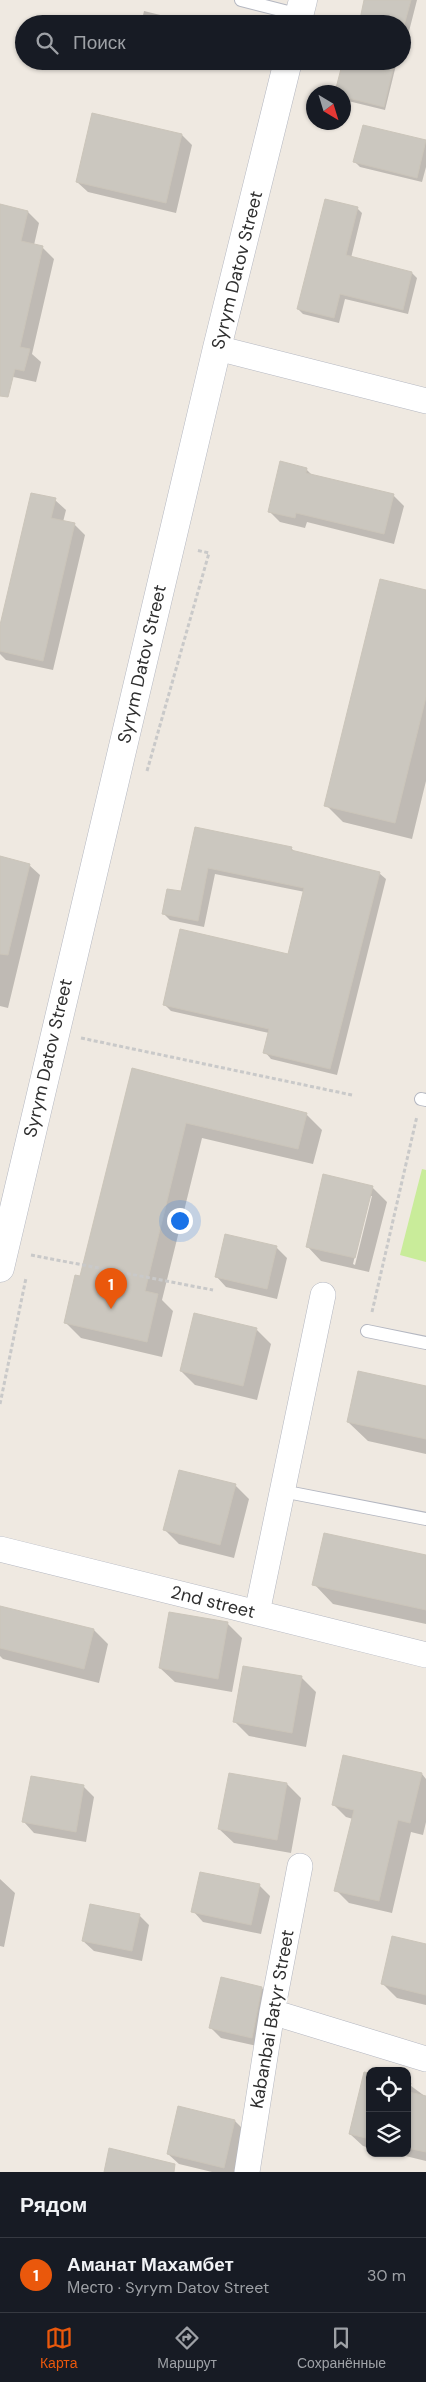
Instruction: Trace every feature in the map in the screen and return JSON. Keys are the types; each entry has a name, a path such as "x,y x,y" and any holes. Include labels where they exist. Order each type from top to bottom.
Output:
{"main road":[{"name":"Syrym Datov Street","path":"0,1268 6,1215 286,70"}],"street":[{"path":"217,348 426,401"},
{"path":"257,1613 323,1295"},
{"name":"2nd street","path":"0,1549 426,1654"},
{"name":"Kabanbai Batyr Street","path":"247,2172 272,2012 300,1866"},
{"path":"272,2012 426,2059"}],"lane":[{"path":"241,0 300,13"},
{"path":"367,1331 426,1343"},
{"path":"282,1491 426,1519"}],"path":[{"path":"78,1037 352,1095"},
{"path":"367,1331 424,1099"},
{"path":"31,1255 213,1290"}],"green space":[{"path":"422,1169 426,1170 426,1262 400,1255"}],"building":[{"path":"364,0 411,0 407,15 361,15"},
{"path":"341,70 393,70 384,107 351,99 351,85 337,85"},
{"path":"92,113 182,134 166,203 76,182"},
{"path":"363,125 426,140 417,178 353,162"},
{"path":"325,199 358,207 346,255 412,272 403,310 340,294 334,318 297,309"},
{"path":"0,204 28,211 21,241 43,246 20,347 30,349 24,371 15,369 8,397 0,396"},
{"path":"280,461 307,468 306,473 394,494 384,534 296,513 295,518 268,512"},
{"path":"31,493 56,498 51,518 75,523 43,661 0,651 0,625"},
{"path":"380,579 426,590 426,697 395,823 324,806"},
{"path":"195,827 292,847 291,850 380,872 330,1069 263,1053 269,1029 163,1005 180,929 288,954 304,888 208,868 198,921 162,914 167,889 181,891"},
{"path":"0,856 30,864 8,955 0,954"},
{"path":"132,1068 307,1113 298,1149 186,1123 145,1291 158,1294 147,1342 64,1323 75,1275 80,1276"},
{"path":"323,1174 373,1186 355,1258 306,1247"},
{"path":"225,1234 277,1246 267,1289 215,1277"},
{"path":"194,1313 257,1328 243,1386 180,1371"},
{"path":"358,1371 426,1386 426,1439 347,1422"},
{"path":"179,1470 236,1484 220,1545 163,1530"},
{"path":"324,1533 426,1555 426,1610 312,1585"},
{"path":"0,1606 94,1629 84,1669 0,1648"},
{"path":"169,1612 228,1622 218,1679 159,1668"},
{"path":"243,1666 302,1676 292,1733 233,1722"},
{"path":"343,1755 422,1773 410,1823 398,1820 379,1901 334,1891 354,1810 332,1805"},
{"path":"229,1773 287,1783 277,1840 218,1829"},
{"path":"31,1776 84,1785 76,1832 22,1822"},
{"path":"200,1872 260,1884 251,1925 191,1912"},
{"path":"90,1904 140,1914 132,1951 82,1941"},
{"path":"392,1936 426,1944 426,1995 381,1984"},
{"path":"221,1977 262,1987 252,2038 209,2028"},
{"path":"364,2072 366,2072 366,2138 349,2134"},
{"path":"411,2092 426,2096 426,2152 411,2149"},
{"path":"178,2106 235,2120 224,2168 167,2154"},
{"path":"109,2148 175,2164 174,2172 104,2172"}],"place":[{"name":"Аманат Махамбет","path":"111,1309"}]}
